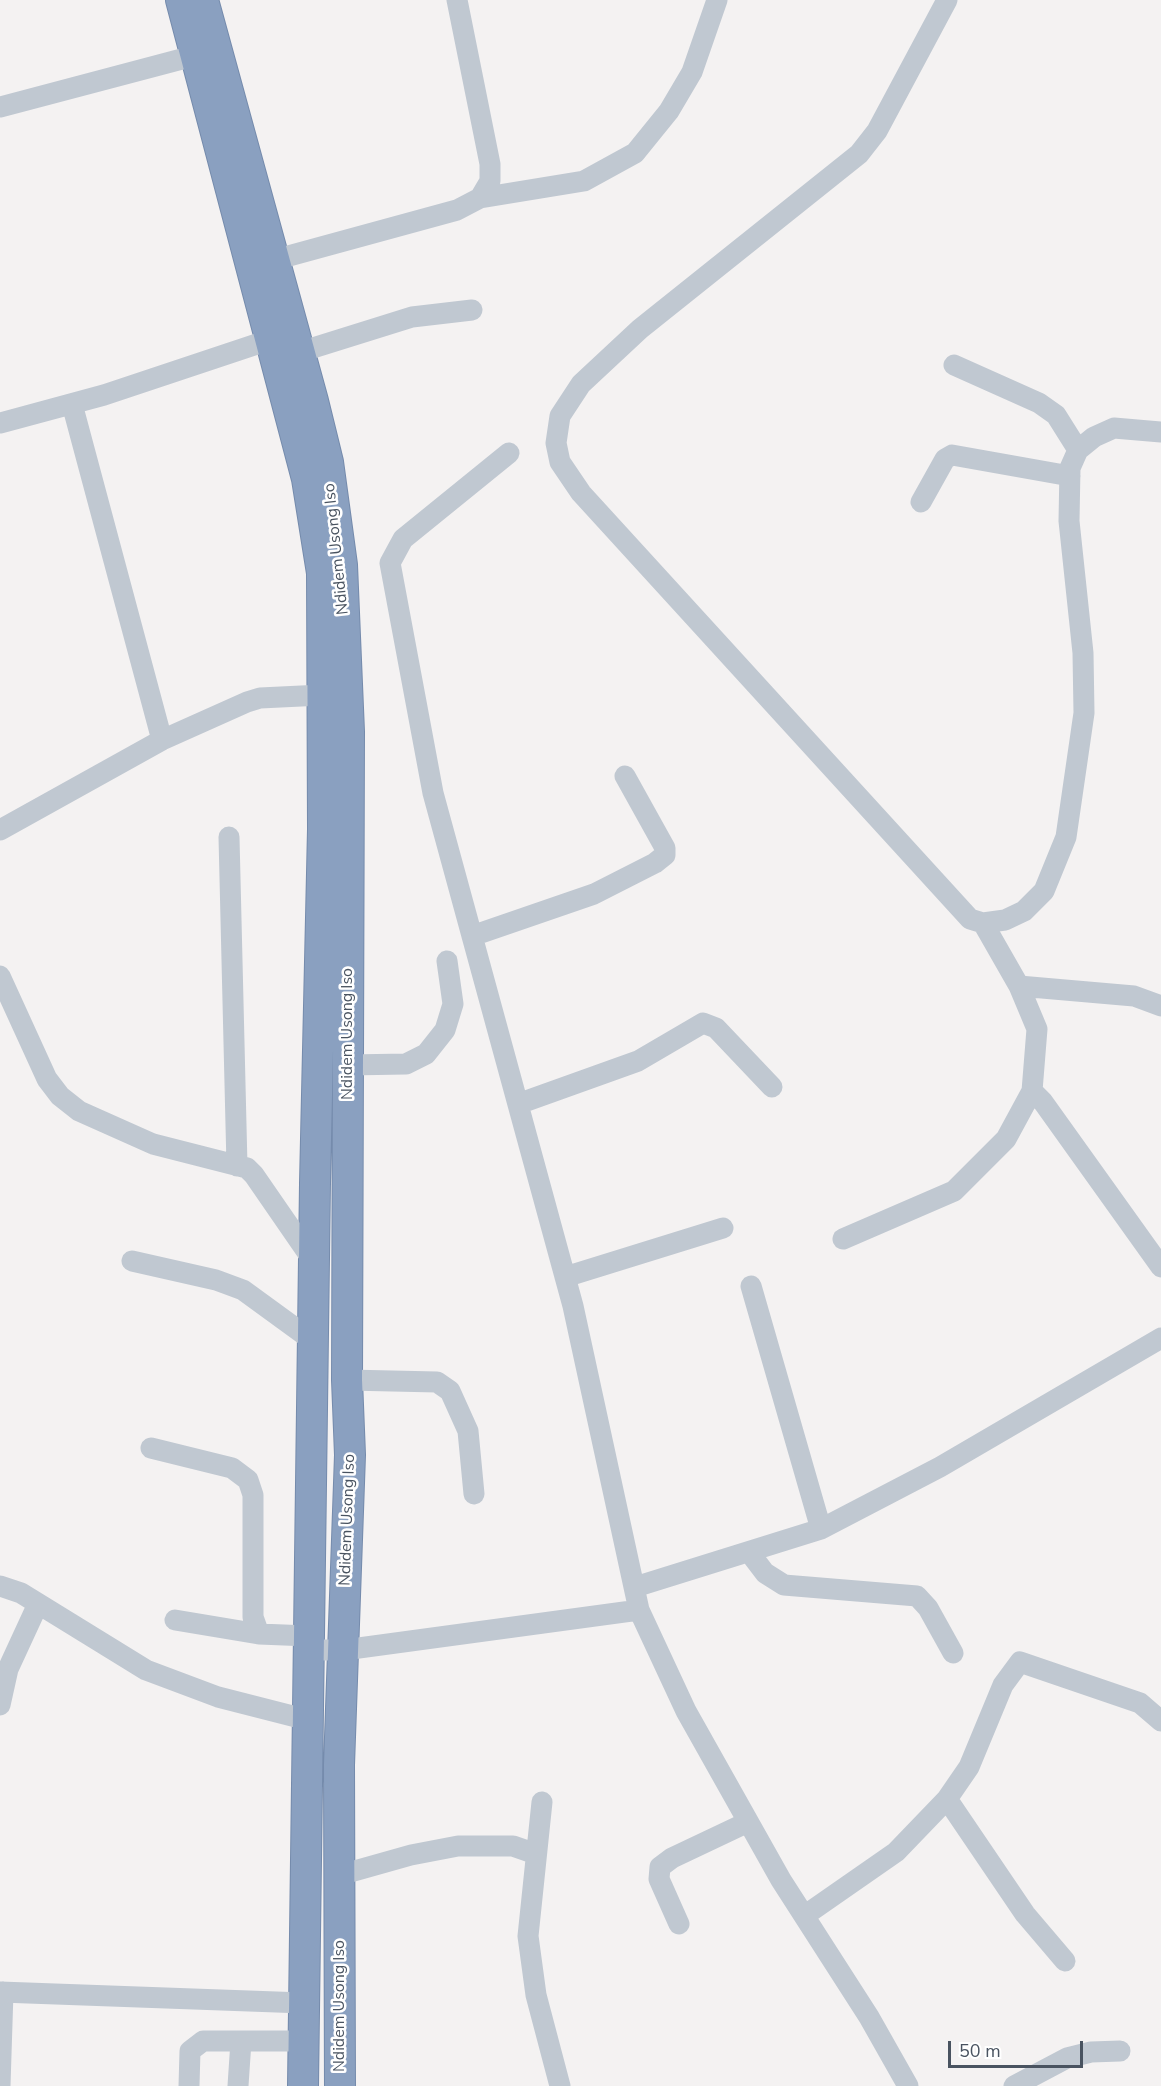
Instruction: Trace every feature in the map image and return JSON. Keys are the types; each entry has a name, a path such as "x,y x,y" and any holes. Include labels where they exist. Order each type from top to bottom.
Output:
{"highway":[{"name":"Ndidem Usong Iso","path":"181,0 307,479 322,573 323,829 314,1262 303,2086"},
{"name":"Ndidem Usong Iso","path":"203,0 328,462 342,565 349,732 348,1380 350,1455 339,1765 340,2086"}],"street":[{"path":"456,0 490,164 490,182 480,198"},
{"path":"274,260 457,210 480,198 584,181 635,153 669,111 692,72 717,0"},
{"path":"947,0 876,131 859,154 640,330 581,384 560,416 556,443 560,462 580,493 970,919 983,923 1005,920 1024,911 1044,891 1066,837 1084,713 1083,653 1069,520 1070,468 1078,450 1094,437 1114,428 1161,432"},
{"path":"0,107 197,55"},
{"path":"300,352 404,319 472,310"},
{"path":"0,423 72,404 272,339"},
{"path":"954,365 1039,403 1056,415 1078,450"},
{"path":"72,404 162,740"},
{"path":"509,453 402,539 390,563 433,793 565,1277 639,1610 686,1711 748,1822 804,1916 869,2017 908,2086"},
{"path":"921,502 945,459 952,455 1070,476"},
{"path":"0,830 162,740 260,698 322,695"},
{"path":"472,936 594,894 656,863 665,855 665,848 625,776"},
{"path":"229,837 237,1166"},
{"path":"843,1239 954,1191 1006,1139 1032,1091 1037,1029 1019,986 983,923"},
{"path":"348,1065 406,1064 426,1054 445,1030 453,1005 447,961"},
{"path":"0,976 47,1079 60,1096 79,1111 153,1144 247,1168 314,1262"},
{"path":"1019,986 1134,996 1161,1006"},
{"path":"518,1104 638,1061 703,1023 716,1028 772,1087"},
{"path":"1032,1091 1043,1102 1161,1267"},
{"path":"565,1277 723,1228"},
{"path":"132,1261 216,1280 243,1290 313,1341"},
{"path":"751,1287 821,1529"},
{"path":"634,1587 821,1529 940,1467 1161,1338"},
{"path":"348,1380 437,1382 450,1391 468,1431 474,1494"},
{"path":"151,1448 232,1468 248,1480 253,1495 253,1617 260,1634"},
{"path":"749,1552 765,1573 784,1585 917,1596 928,1608 953,1653"},
{"path":"0,1586 21,1593 146,1670 218,1697 308,1720"},
{"path":"0,1705 8,1669 38,1604"},
{"path":"175,1620 344,1650 639,1610"},
{"path":"804,1916 896,1852 947,1799 969,1767 1003,1685 1017,1665 1023,1661 1062,1677 1140,1703 1161,1721"},
{"path":"947,1799 1025,1914 1065,1960"},
{"path":"542,1802 528,1936 536,1995 560,2086"},
{"path":"679,1924 659,1879 660,1868 672,1858 748,1822"},
{"path":"340,1875 411,1855 458,1846 513,1846 536,1854"},
{"path":"0,2086 1,1992 304,2003"},
{"path":"189,2086 189,2055 195,2044 203,2041 304,2041"},
{"path":"238,2086 241,2041"},
{"path":"1014,2086 1067,2058 1091,2052 1120,2052"}]}
